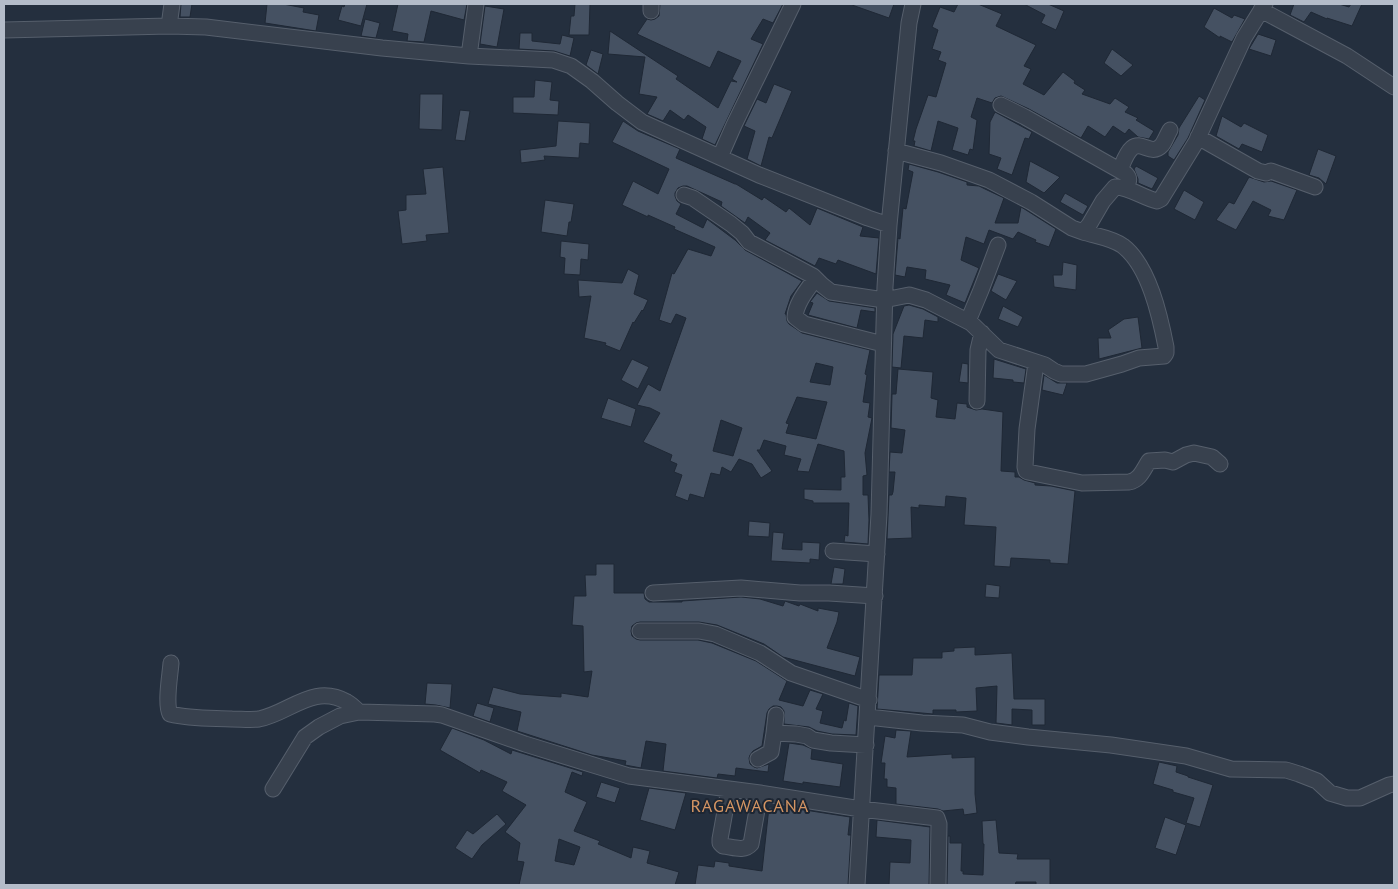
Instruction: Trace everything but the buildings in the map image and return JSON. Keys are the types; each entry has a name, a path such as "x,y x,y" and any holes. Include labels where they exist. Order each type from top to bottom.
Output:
{"street":[{"path":"169,26 172,4"},
{"path":"468,56 476,4"},
{"path":"720,157 793,4"},
{"path":"857,885 877,554 884,294 896,151 909,23 913,4"},
{"path":"1083,232 1115,186 1125,188 1149,199 1157,201 1161,199 1198,137 1244,38 1263,7 1347,56 1394,87"},
{"path":"4,30 169,26 206,27 382,48 468,56 553,60 571,66 642,122 759,175 889,226"},
{"path":"1001,105 1126,174 1129,180 1125,188"},
{"path":"1120,170 1130,150 1140,146 1153,150 1157,149 1170,130"},
{"path":"1198,137 1258,171 1266,173 1271,171 1282,174 1315,187"},
{"path":"684,195 693,198 731,224 749,242 804,271 831,292 909,295 971,314 982,333 999,350 1045,365 1061,374 1086,374 1139,358 1165,355 1166,347 1157,306 1148,282 1134,256 1122,245 1072,228 1031,202 989,180 941,163 896,151"},
{"path":"971,314 998,245"},
{"path":"815,279 806,290 797,307 795,314 797,319 804,324 883,344"},
{"path":"978,401 978,350 982,333"},
{"path":"1036,363 1024,467 1026,471 1082,483 1128,482 1139,478 1149,461 1164,460 1173,462 1194,453 1209,456 1220,464"},
{"path":"833,551 877,554"},
{"path":"653,593 741,588 875,596"},
{"path":"640,631 699,631 715,634 760,653 791,673 869,700"},
{"path":"171,663 168,703 170,714 190,718 258,719 272,715 305,699 320,696 347,702 359,712"},
{"path":"273,789 304,738 318,727 340,716 359,712 442,715 525,744 629,776 937,818 939,824 938,885"},
{"path":"758,759 771,752 776,715"},
{"path":"868,717 963,725 990,732 1028,738 1110,745 1186,756 1231,769 1286,770 1317,782 1330,793 1347,798 1360,798 1394,784"},
{"path":"774,733 796,734 832,743 866,745"},
{"path":"729,789 720,843 723,846 744,849 748,848 751,844 760,793"}],"district":[{"name":"RAGAWACANA","path":"750,805"}]}
